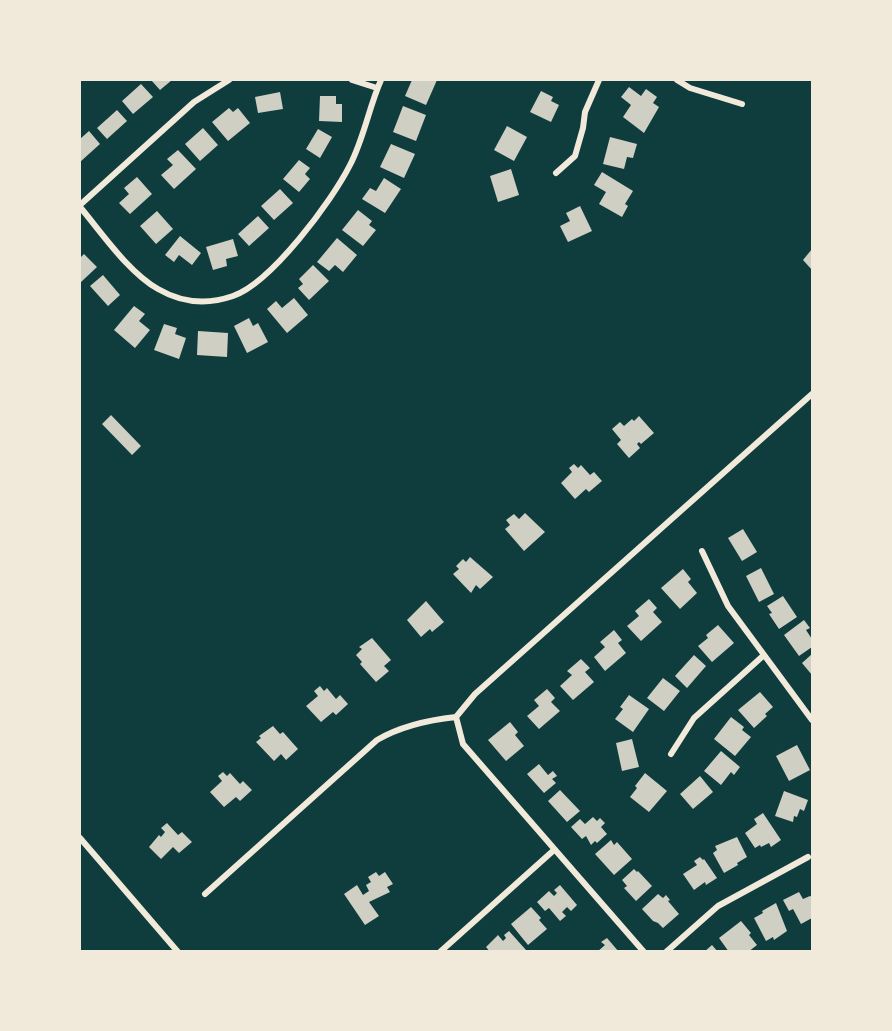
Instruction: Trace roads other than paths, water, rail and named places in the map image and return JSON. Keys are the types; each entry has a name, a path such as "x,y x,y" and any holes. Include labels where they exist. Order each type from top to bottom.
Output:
{"street":[{"path":"229,80 194,102 80,206 137,273 159,289 193,303 234,296 265,273 299,241 350,166 362,139 381,80"},
{"path":"352,80 377,88"},
{"path":"556,173 575,156 585,112 599,80"},
{"path":"677,80 690,88 742,104"},
{"path":"206,894 377,740 389,733 430,720 456,717 476,694 813,394"},
{"path":"702,551 728,606 813,720"},
{"path":"671,754 694,718 764,655"},
{"path":"456,717 463,744 644,951"},
{"path":"80,838 178,951"},
{"path":"666,951 718,906 811,860 813,849"},
{"path":"441,951 554,850"}]}
